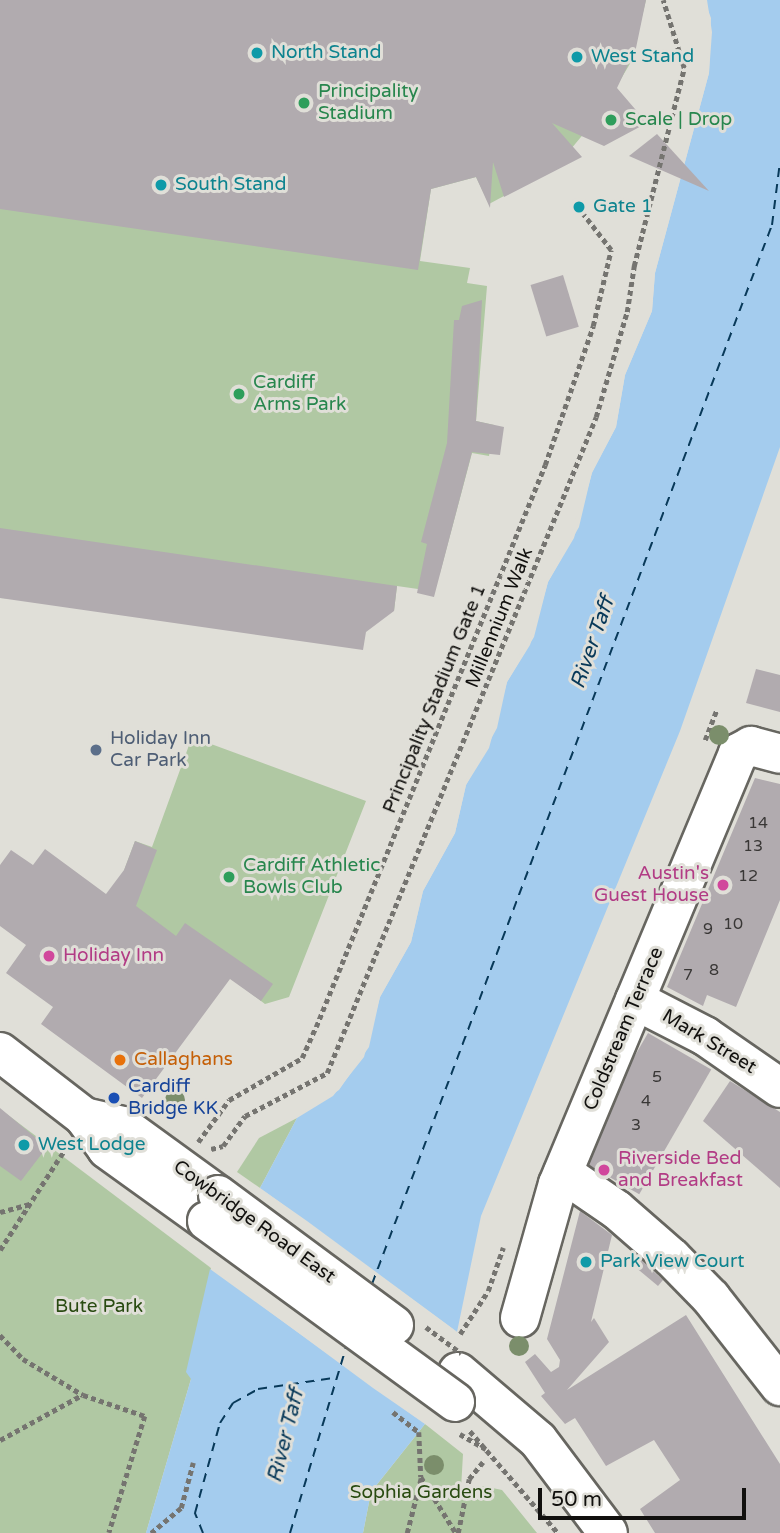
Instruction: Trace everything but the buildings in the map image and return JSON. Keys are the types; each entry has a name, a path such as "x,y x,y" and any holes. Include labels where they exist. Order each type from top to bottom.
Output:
{"main road":[{"name":"Coldstream Terrace","path":"520,1318 563,1173 726,778 762,750"},
{"name":"Mark Street","path":"635,1000 705,1036 780,1088"},
{"name":"Cowbridge Road East","path":"0,1052 84,1117 124,1126 212,1208 455,1401 521,1460 578,1533"},
{"path":"563,1173 617,1210 672,1258 711,1298 780,1386"},
{"name":"Cowbridge Road East","path":"455,1401 538,1440 608,1533"}],"path":[{"name":"Millennium Walk","path":"198,1152 223,1146 245,1116 327,1073 554,522 596,417 627,312 634,265 684,68 663,0"},
{"name":"Principality Stadium Gate 1","path":"198,1152 198,1142 229,1100 302,1058 359,924 545,465 593,326 611,250 583,214"},
{"path":"0,1250 64,1151"},
{"path":"0,1212 30,1203"},
{"path":"0,1335 23,1359 83,1395 145,1416 109,1533"},
{"path":"0,1440 83,1395"},
{"path":"455,1401 486,1450 558,1533"},
{"path":"393,1412 419,1432 421,1478 407,1533"},
{"path":"457,1533 469,1479 483,1462"},
{"path":"152,1533 181,1507 193,1463"},
{"path":"421,1478 457,1533"}],"green space":[{"name":"Cardiff Arms Park","path":"646,0 631,62 600,114 566,155 534,180 489,204 476,177 431,189 420,261 470,268 467,283 487,286 476,421 494,425 489,456 472,453 440,573 418,589 397,586 394,611 0,598 0,128"},
{"name":"Cardiff Athletic Bowls Club","path":"192,737 366,801 289,997 265,1004 116,892 135,841 152,847"},
{"name":"Bute Park","path":"0,1109 211,1268 191,1379 146,1533 0,1533"},
{"path":"297,1118 260,1188 237,1172 259,1138"},
{"name":"Sophia Gardens","path":"425,1424 463,1454 461,1489 472,1492 483,1486 502,1490 537,1533 363,1533 371,1492"}],"water":[{"name":"River Taff","path":"707,0 780,0 780,447 680,731 481,1216 457,1332 260,1188 297,1118 333,1096 364,1057 380,997 411,942 423,891 455,833 466,785 497,728 507,682 530,645 548,582 579,527 592,472 616,427 625,375 652,311 655,273 709,73 712,32"},
{"name":"River Taff","path":"210,1269 425,1424 371,1492 363,1533 146,1533 191,1379 186,1372"}],"pier":[{"path":"704,0 711,18 709,73 655,273 652,311 625,375 616,427 592,473 574,538 548,582 534,637 507,682 489,748 466,785 455,833 423,891 411,942 380,997 369,1047 339,1090 291,1121 344,1080 365,1045 377,995 408,941 420,889 451,832 463,784 486,747 504,681 531,635 545,581 571,536 588,471 612,426 622,374 648,311 652,272 706,72 709,32"},
{"path":"257,1186 307,1221 460,1334 409,1302"},
{"path":"208,1266 267,1303 428,1426 373,1388"}],"ferry route":[{"path":"372,1284 772,225 780,162"},
{"path":"290,1533 347,1344"},
{"path":"203,1533 195,1513 220,1423 233,1403 258,1389 333,1378"}],"place":[{"name":"North Stand","path":"257,53"},
{"name":"West Stand","path":"577,57"},
{"name":"Principality Stadium","path":"304,103"},
{"name":"Scale | Drop","path":"611,120"},
{"name":"South Stand","path":"161,185"},
{"name":"Gate 1","path":"579,207"},
{"name":"Cardiff Arms Park","path":"239,394"},
{"name":"Holiday Inn Car Park","path":"96,750"},
{"name":"Cardiff Athletic Bowls Club","path":"229,877"},
{"name":"Austin's Guest House","path":"723,885"},
{"name":"Holiday Inn","path":"49,956"},
{"name":"Callaghans","path":"120,1060"},
{"name":"Cardiff Bridge KK","path":"114,1098"},
{"name":"West Lodge","path":"24,1145"},
{"name":"Riverside Bed and Breakfast","path":"604,1170"},
{"name":"Park View Court","path":"586,1262"}]}
